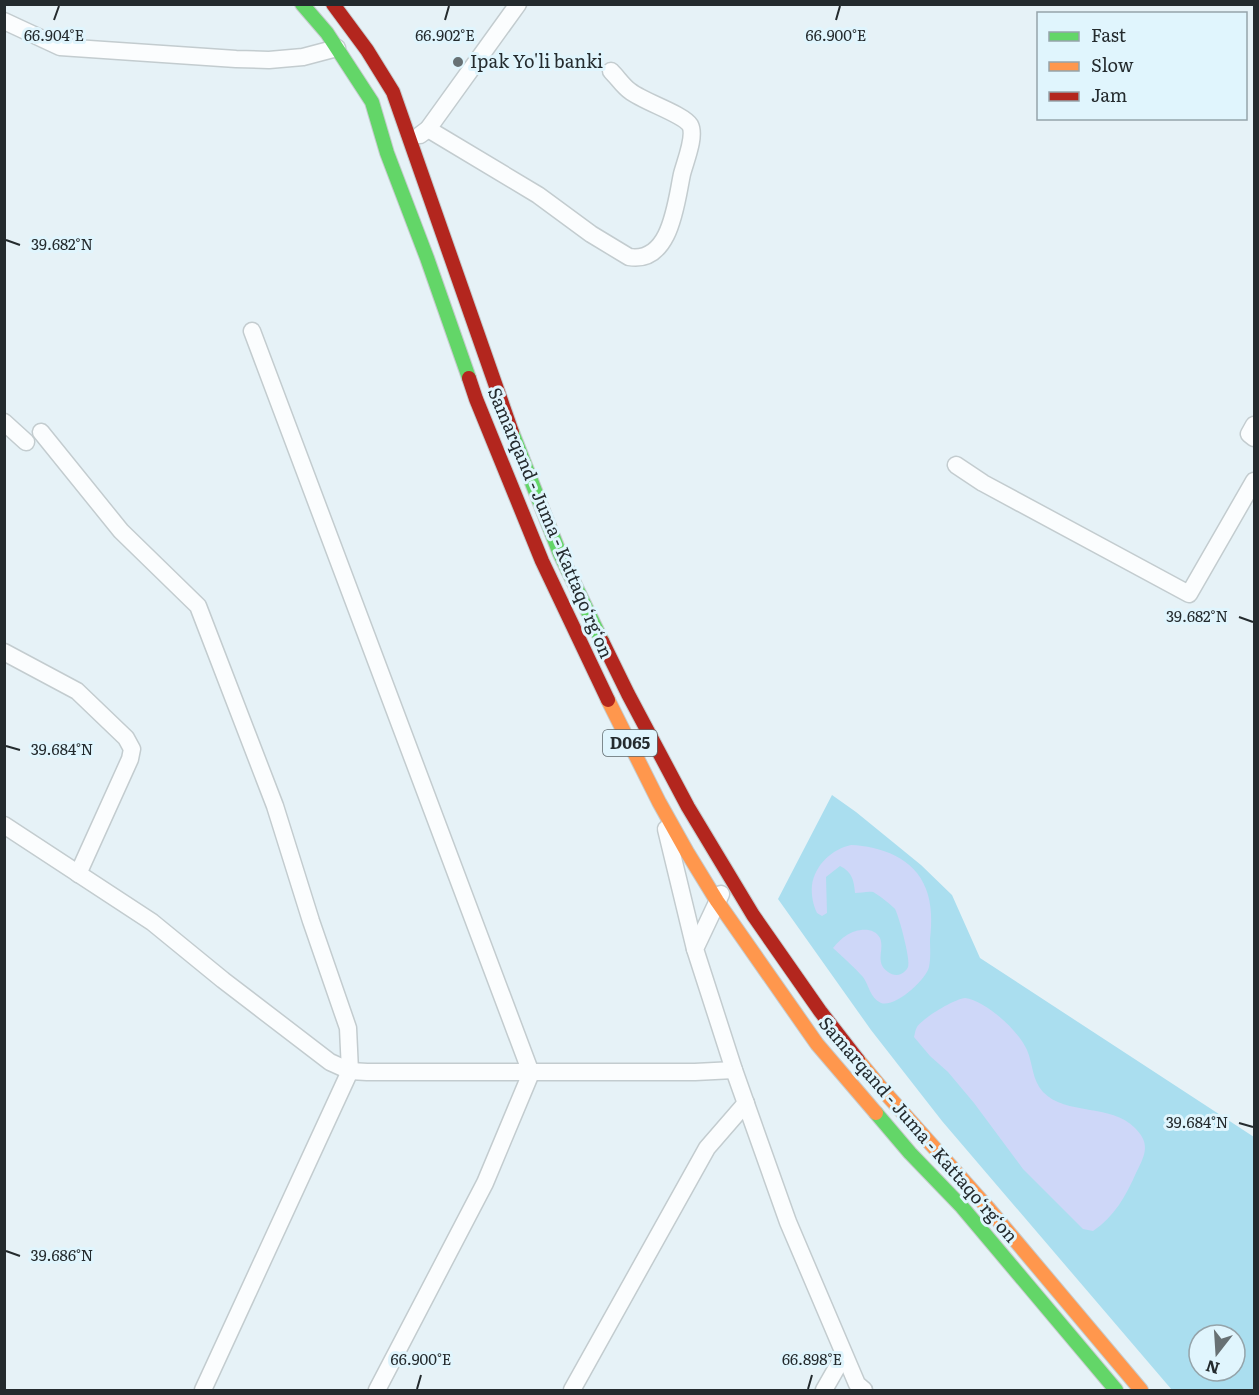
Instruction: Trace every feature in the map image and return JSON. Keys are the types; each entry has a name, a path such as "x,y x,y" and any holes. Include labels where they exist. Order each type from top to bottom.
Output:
{"main road":[{"name":"Samarqand - Juma - Kattaqo‘rg‘on","path":"302,4 327,33 372,102 387,153 427,258 476,399 542,561 590,665 659,802 717,901 817,1044 910,1153 962,1207 1116,1390"},
{"name":"Samarqand - Juma - Kattaqo‘rg‘on","path":"333,4 367,50 393,92 504,411 560,554 628,694 688,807 760,924 820,1011 853,1054 988,1208 1141,1390"}],"street":[{"path":"387,153 410,142 428,129 518,4"},
{"path":"4,21 60,47 72,48 269,60 303,57 337,48"},
{"path":"428,129 538,195 591,234 629,257 643,256 658,246 666,237 673,221 692,133 691,126 685,120 630,91 611,71"},
{"path":"252,331 531,1073 485,1183 377,1390"},
{"path":"4,422 26,442"},
{"path":"1254,425 1249,434 1254,438"},
{"path":"41,432 121,531 198,606 275,806 348,1028 350,1071 203,1390"},
{"path":"956,465 983,483 1189,594 1254,481"},
{"path":"4,652 77,691 126,738 132,748 130,759 78,874"},
{"path":"659,802 695,949 734,1070 788,1222 857,1384 864,1390"},
{"path":"4,825 152,922 330,1062 350,1071 531,1073 734,1070"},
{"path":"695,949 730,878"},
{"path":"572,1390 706,1148 746,1103"},
{"path":"824,1390 844,1355"}],"shaded area":[{"path":"832,795 921,865 952,895 980,958 1254,1137 1254,1390 1172,1390 942,1121 871,1030 778,899"},
{"path":"851,845 885,851 905,862 921,878 929,901 930,957 927,972 909,992 887,1003 881,1003 874,998 863,977 833,948 851,933 869,930 880,938 881,960 884,968 893,974 902,974 908,967 908,956 895,909 873,892 855,893 852,877 840,866 826,877 827,913 822,916 817,913 813,903 812,885 817,871 831,854"},
{"path":"965,998 991,1010 1023,1042 1039,1087 1043,1092 1064,1104 1114,1115 1125,1120 1143,1139 1144,1155 1128,1190 1113,1213 1093,1231 1083,1229 1023,1169 974,1103 914,1037 917,1027 925,1019 947,1005"}],"traffic: fast":[{"path":"302,4 327,33 372,102 387,153 469,378"},
{"path":"512,432 560,554 602,641"},
{"path":"876,1113 910,1153 962,1207 1116,1390"}],"traffic: slow":[{"path":"608,700 659,802 717,901 817,1044 876,1113"},
{"path":"858,1060 988,1208 1141,1390"}],"traffic: jam":[{"path":"333,4 367,50 393,92 512,432"},
{"path":"469,378 542,561 608,700"},
{"path":"602,641 688,807 753,915 820,1011 858,1060"}],"place":[{"name":"Ipak Yo'li banki","path":"458,62"}]}
